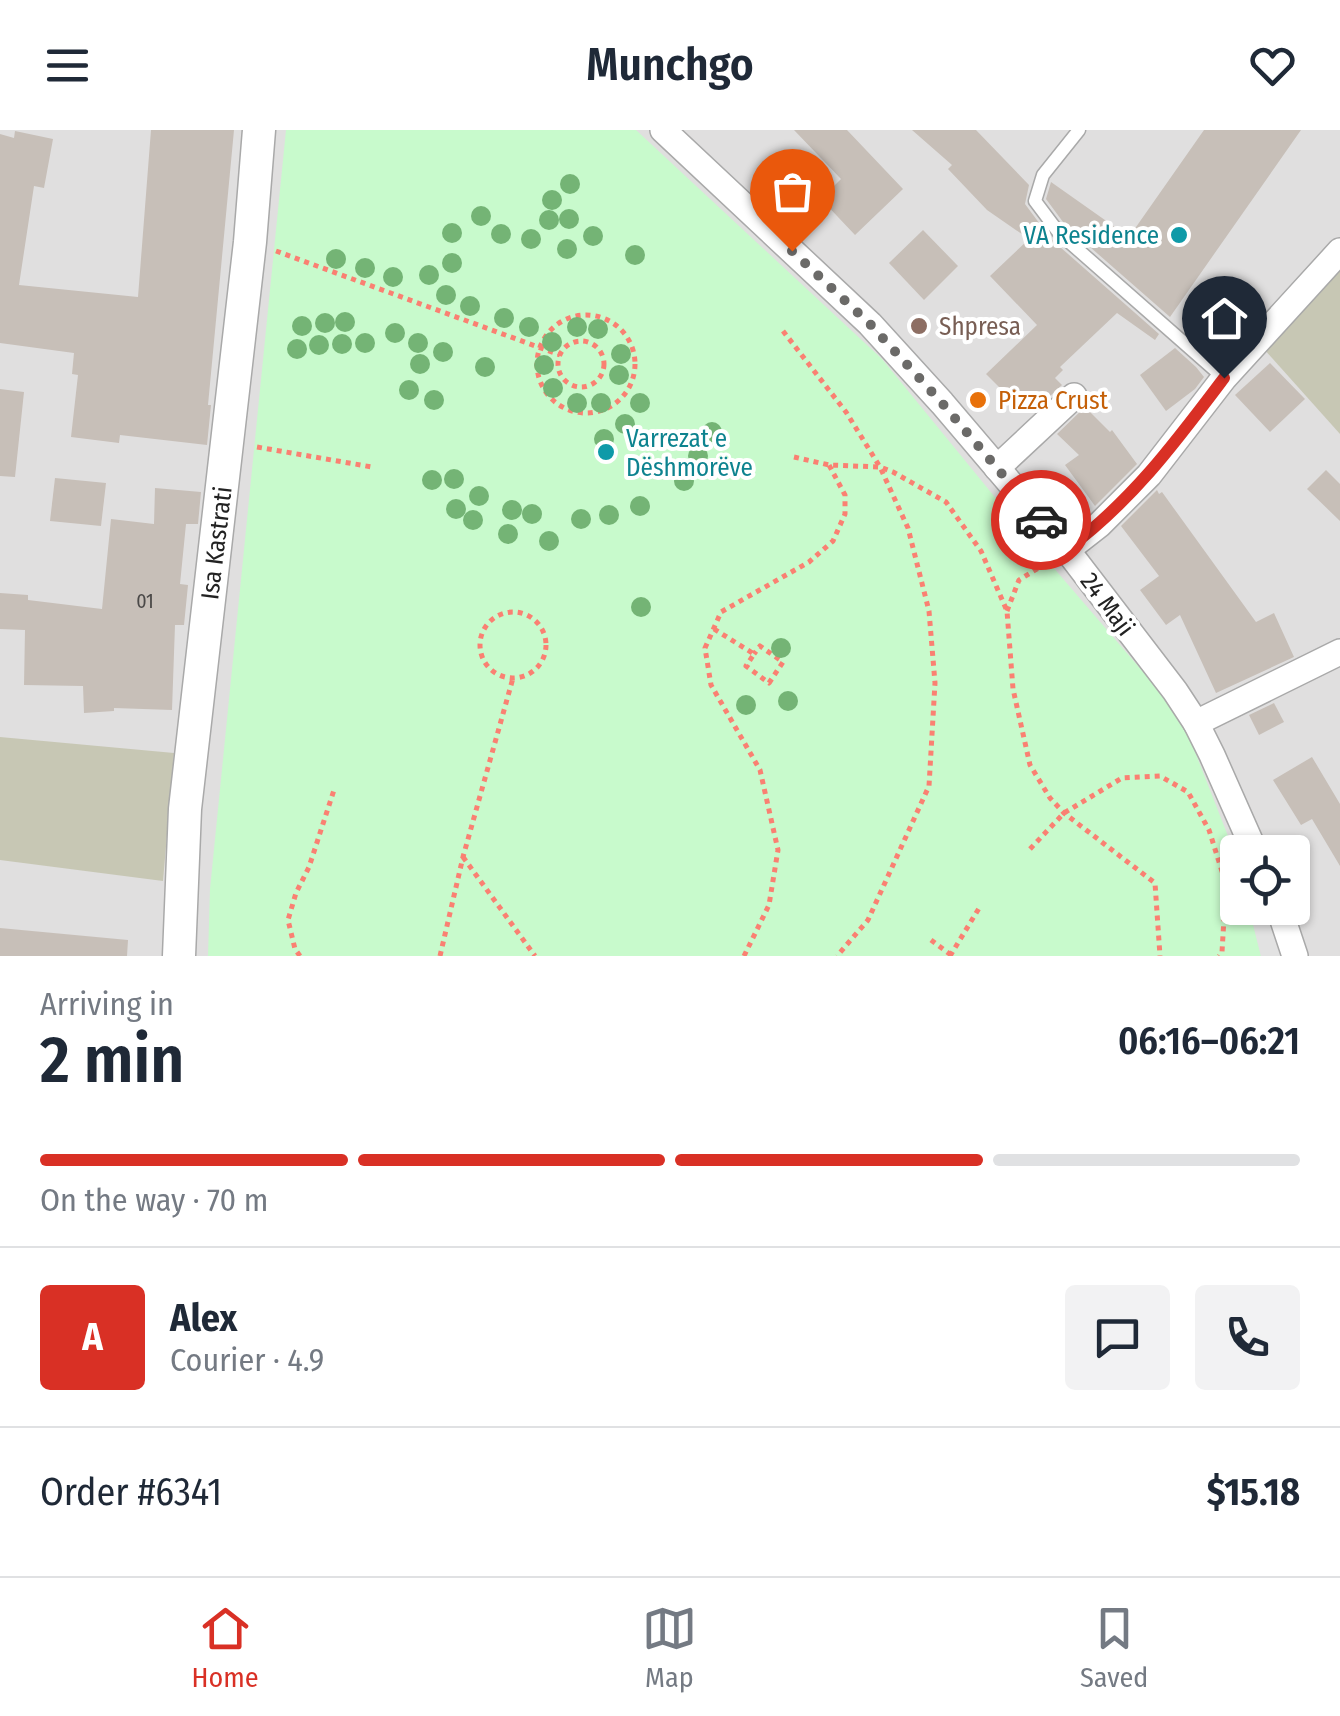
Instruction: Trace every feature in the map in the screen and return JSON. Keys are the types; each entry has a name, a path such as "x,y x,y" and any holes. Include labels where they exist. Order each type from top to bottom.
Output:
{"street":[{"name":"Isa Kastrati","path":"178,956 185,808 250,242 259,130"},
{"name":"24 Maji","path":"662,130 870,324 1066,550 1196,724 1248,835"},
{"path":"1066,550 1099,526 1149,475 1224,378 1340,251"},
{"path":"997,468 1074,396"},
{"path":"1196,724 1340,652"},
{"path":"1285,925 1296,956"}],"lane":[{"path":"1078,130 1043,175 1035,200 1059,233 1224,378"}],"path":[{"path":"250,242 560,355"},
{"path":"577,314 593,314 606,318 627,336 633,348 634,374 622,397 612,406 590,413 568,410 547,395 540,383 536,369 539,347 550,329 562,320 577,314"},
{"path":"782,331 846,412 880,467 908,528 929,612 935,683 929,786 868,920 837,956"},
{"path":"588,342 604,358 603,372 586,387 571,385 559,369 560,355 569,345 588,342"},
{"path":"227,441 372,467"},
{"path":"794,457 829,465 880,467 946,502 981,551 1007,611 1013,688 1030,765 1064,813 1155,883 1160,956"},
{"path":"744,956 769,905 778,850 760,770 711,685 705,648 721,612 810,562 833,541 845,514 845,495 829,465"},
{"path":"1007,611 1019,580 1066,550"},
{"path":"506,612 518,612 538,623 546,651 536,669 512,678 488,667 480,646 488,624 506,612"},
{"path":"714,629 754,654"},
{"path":"760,646 783,662 768,683 746,666 754,654 760,646"},
{"path":"440,956 512,678"},
{"path":"1030,849 1064,813 1122,778 1160,776 1188,792 1209,830 1226,884 1220,956"},
{"path":"300,956 288,920 334,790"},
{"path":"463,857 535,956"},
{"path":"931,940 951,956 981,905"}],"shaded area":[{"path":"0,130 1340,130 1340,956 0,956"},
{"path":"1340,256 1340,434 1263,348"},
{"path":"0,737 174,753 163,881 0,860"},
{"path":"1253,925 1278,925 1289,956 1261,956"}],"green space":[{"name":"Varrezat e Dëshmorëve","path":"286,130 636,130 882,359 1181,716 1228,835 1220,835 1220,925 1253,925 1261,956 208,956 210,889"}],"building":[{"path":"151,130 234,130 207,445 120,435 119,443 71,437 78,375 72,374 74,353 0,343 0,134 14,138 15,131 53,139 44,188 34,186 19,285 138,297"},
{"path":"794,130 847,130 903,189 855,235 821,199 841,179"},
{"path":"912,130 976,130 1029,185 1025,204 1051,239 1159,334 1155,340 1117,313 1060,367 1063,370 1055,378 1062,385 1033,412 1027,406 1022,410 986,374 1037,325 990,276 1029,239 987,210 948,169 952,165"},
{"name":"VA Residence","path":"1204,130 1301,130 1170,317 1066,226 1046,199 1051,182 1129,237"},
{"path":"923,230 958,266 924,300 889,263"},
{"path":"1175,348 1204,377 1166,411 1140,375"},
{"path":"1270,363 1305,399 1270,432 1235,395"},
{"path":"0,389 24,392 15,477 0,476"},
{"path":"1085,407 1112,430 1137,464 1095,506 1065,465 1079,455 1057,434"},
{"path":"1326,470 1340,484 1340,521 1307,489"},
{"path":"55,478 106,483 101,526 50,521"},
{"path":"155,488 201,492 198,524 186,524 180,584 188,585 184,625 175,625 172,710 114,708 84,713 83,686 24,685 25,630 0,629 0,593 102,609 111,519 154,524"},
{"path":"1157,490 1256,622 1274,613 1294,657 1216,693 1180,615 1166,625 1140,590 1159,576 1121,526"},
{"path":"1274,703 1284,722 1259,735 1249,715"},
{"path":"1312,757 1340,804 1340,866 1312,819 1301,825 1273,780"},
{"path":"0,928 128,940 127,956 0,956"}],"way so far":[{"path":"792,251 870,324 1041,520"}],"place":[{"name":"VA Residence","path":"1179,235"},
{"name":"Shpresa","path":"919,326"},
{"name":"Pizza Crust","path":"978,400"},
{"name":"Varrezat e Dëshmorëve","path":"606,452"}],"route":[{"path":"1041,520 1066,550 1099,526 1149,475 1224,378"}]}
